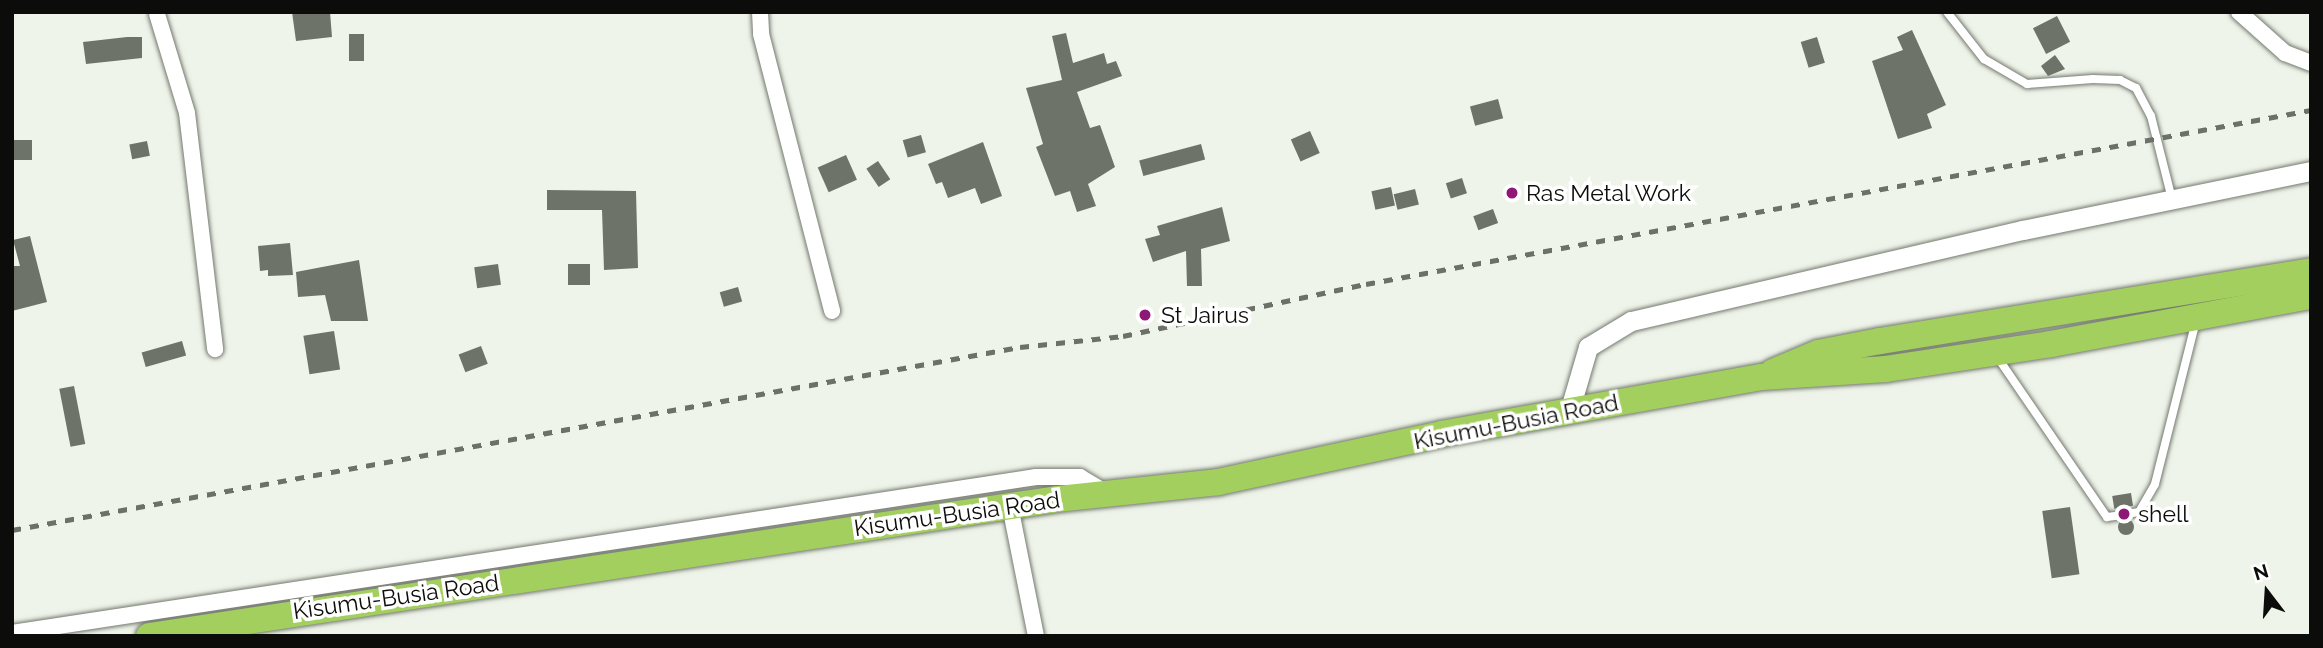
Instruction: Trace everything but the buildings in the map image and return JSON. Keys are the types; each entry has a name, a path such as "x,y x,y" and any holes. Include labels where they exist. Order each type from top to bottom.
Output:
{"highway":[{"path":"1762,377 1818,353 1880,341 2311,271"},
{"path":"1762,377 1826,376 1994,353 2311,296"},
{"name":"Kisumu-Busia Road","path":"149,636 1010,506 1218,482 1569,412 1762,377"}],"street":[{"path":"760,12 761,34 832,311"},
{"path":"2239,12 2284,53 2311,63"},
{"path":"157,13 187,113 215,349"},
{"path":"1569,412 1588,347 1631,321 2172,199 2311,171"},
{"path":"12,633 1036,477 1080,477 1107,493"},
{"path":"1010,506 1036,636"}],"lane":[{"path":"1947,12 1984,59 2027,84 2093,79 2120,80 2136,89 2151,116 2172,199"},
{"path":"1994,353 2107,517 2123,515 2139,512 2155,484 2197,318"}],"railway":[{"path":"12,530 1020,347 1123,336 1366,284 2311,110"}],"place":[{"name":"Ras Metal Work","path":"1512,193"},
{"name":"St Jairus","path":"1145,315"},
{"name":"shell","path":"2124,514"}]}
